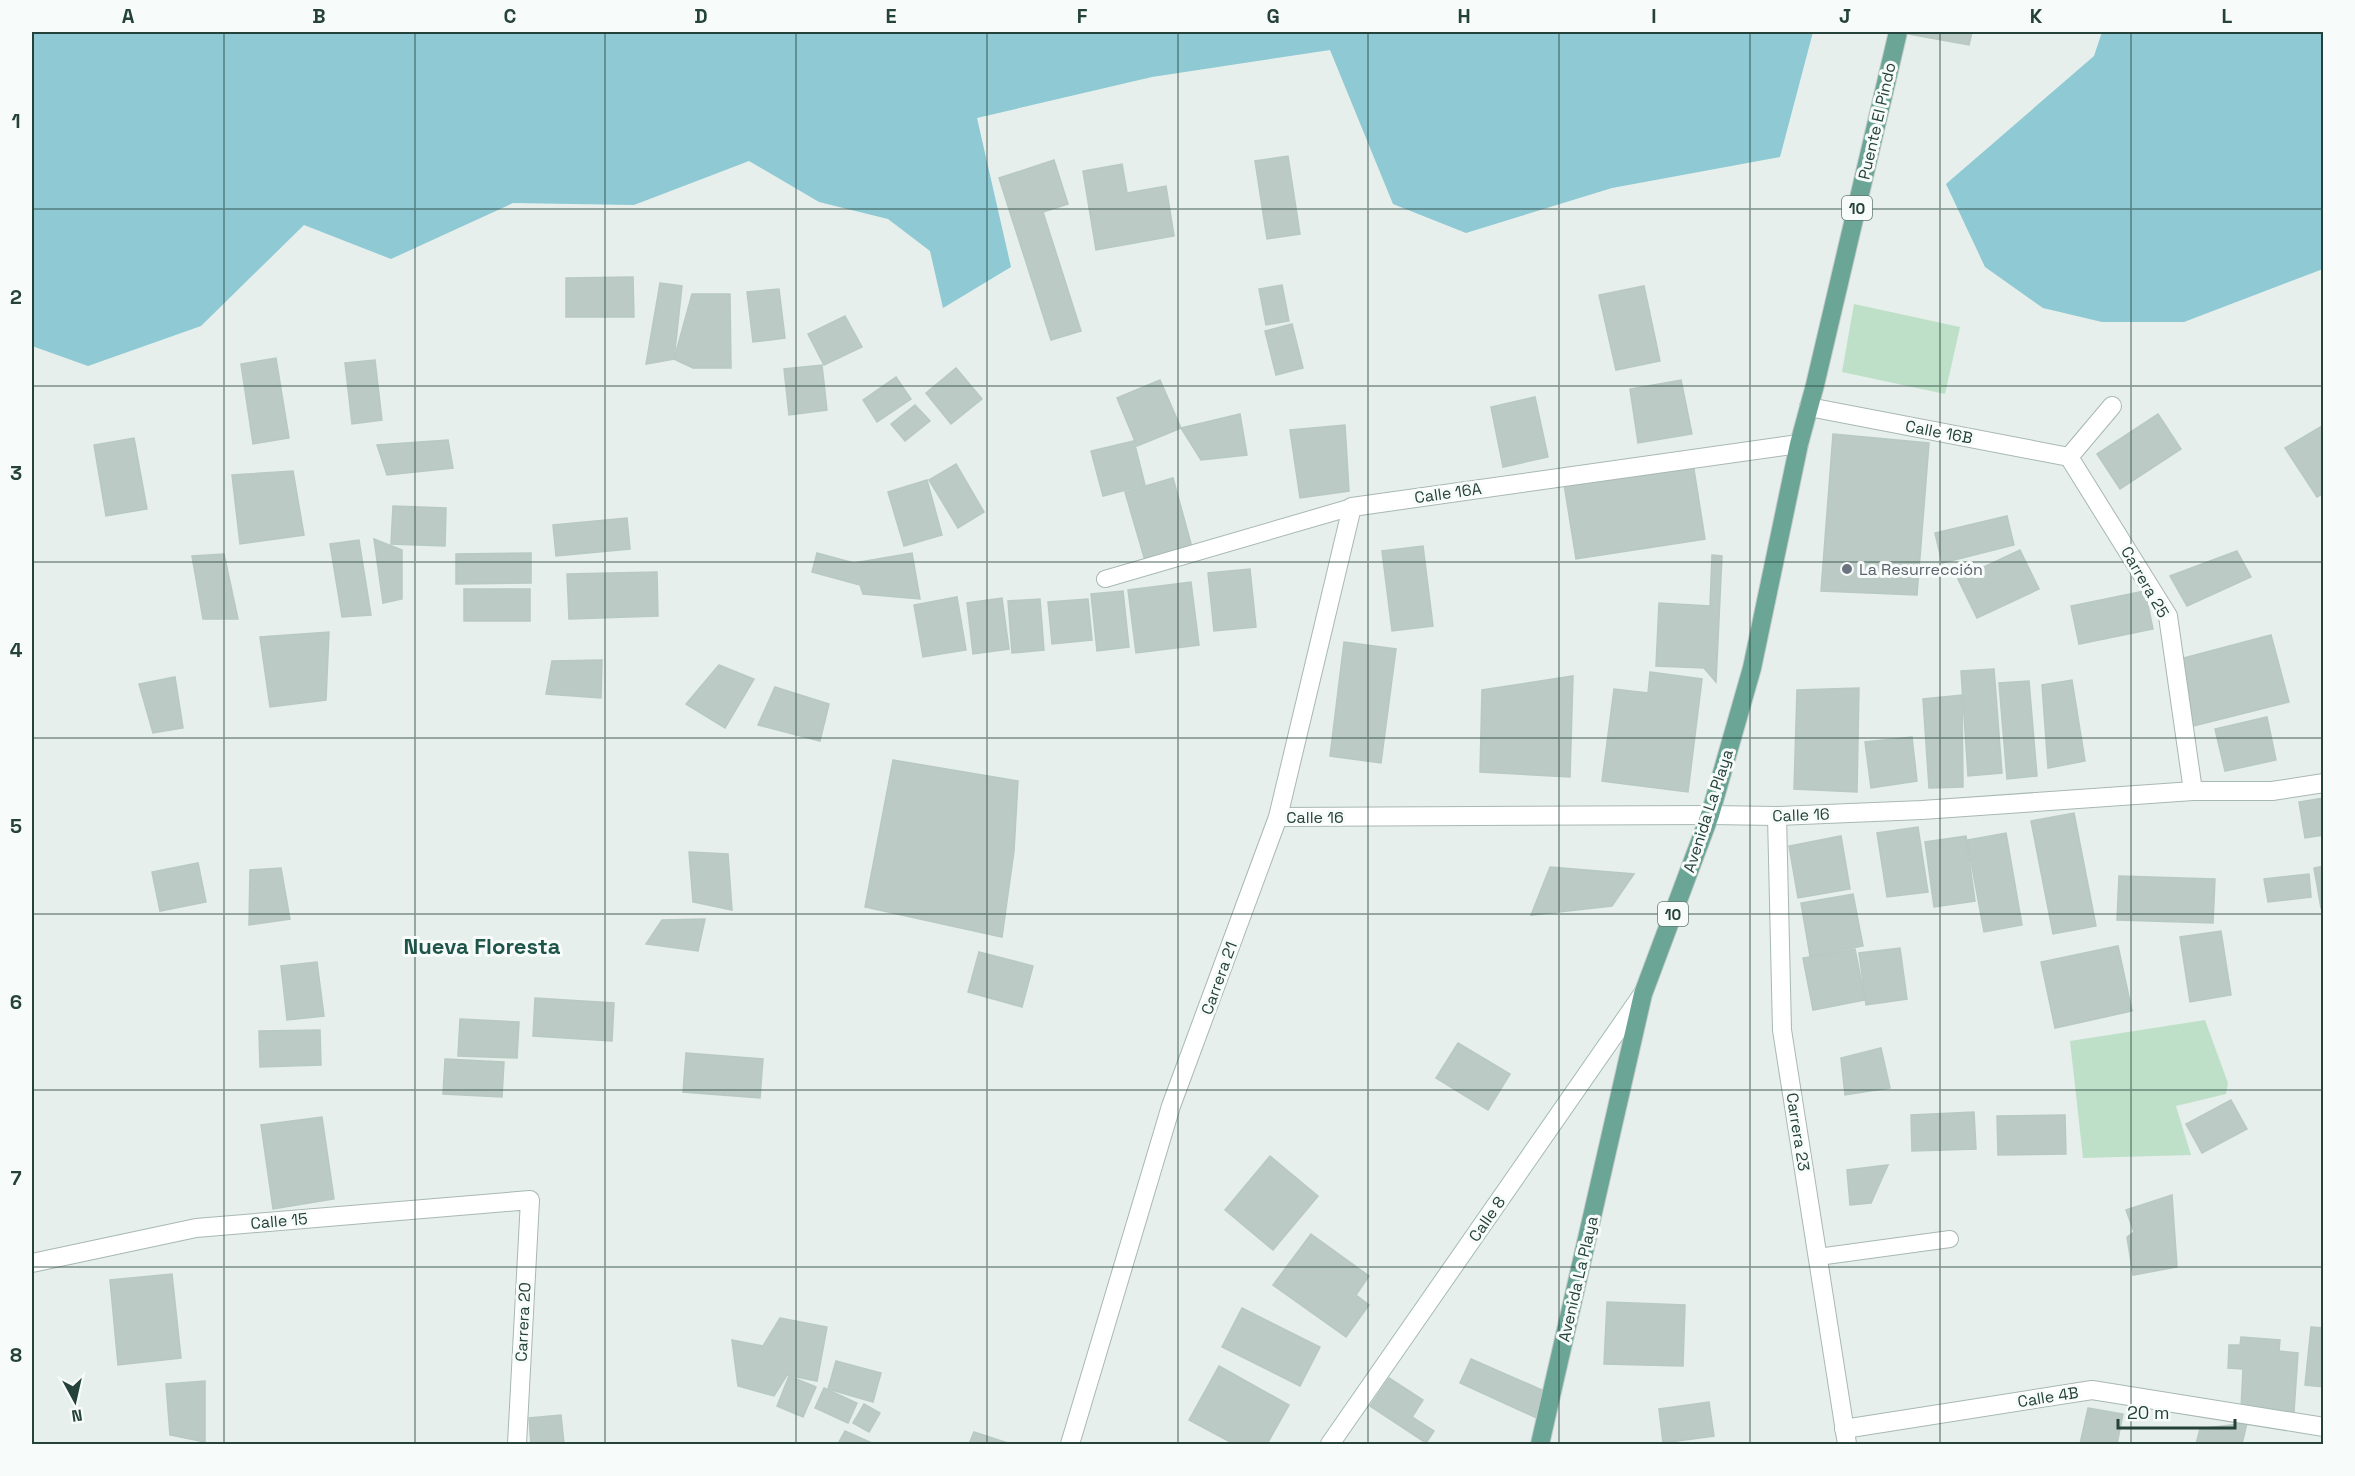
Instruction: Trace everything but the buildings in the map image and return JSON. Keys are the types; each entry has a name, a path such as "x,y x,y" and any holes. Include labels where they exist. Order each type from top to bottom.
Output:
{"main road":[{"name":"Puente El Pindo","path":"1815,385 1898,32"},
{"name":"Avenida La Playa","path":"1540,1444 1643,994 1710,814 1752,668 1799,444 1815,385"}],"street":[{"path":"2069,457 2112,406"},
{"name":"Calle 16B","path":"1809,407 2069,457"},
{"name":"Calle 16A","path":"1352,507 1799,444"},
{"name":"Carrera 25","path":"2069,457 2168,616 2193,791"},
{"name":"Carrera 21","path":"1070,1444 1171,1107 1278,817 1352,507"},
{"name":"Calle 16","path":"1278,817 1710,814 1776,816 1922,810 2193,791 2272,791 2324,783"},
{"name":"Carrera 23","path":"1776,816 1782,1030 1846,1437"},
{"name":"Calle 8","path":"1330,1444 1643,994"},
{"name":"Calle 15","path":"32,1263 196,1228 530,1200"},
{"name":"Carrera 20","path":"517,1444 530,1200"},
{"name":"Calle 4B","path":"1846,1437 2092,1389 2324,1427"}],"lane":[{"name":"Calle 16A","path":"1105,579 1352,507"},
{"path":"1818,1257 1950,1239"}],"green space":[{"path":"1854,304 1960,327 1945,394 1842,372"},
{"path":"2205,1020 2228,1083 2226,1094 2176,1106 2191,1155 2083,1158 2070,1041"}],"water":[{"path":"32,32 1813,32 1780,157 1612,188 1466,233 1393,204 1330,50 1152,77 977,118 1011,267 943,308 930,251 888,219 819,202 749,161 634,205 513,203 391,259 304,225 201,326 88,366 32,346"},
{"path":"2102,32 2323,32 2323,269 2184,322 2102,322 2043,308 1985,267 1946,184 2094,56"}],"place":[{"name":"La Resurrección","path":"1847,569"}],"district":[{"name":"Nueva Floresta","path":"482,946"}]}
